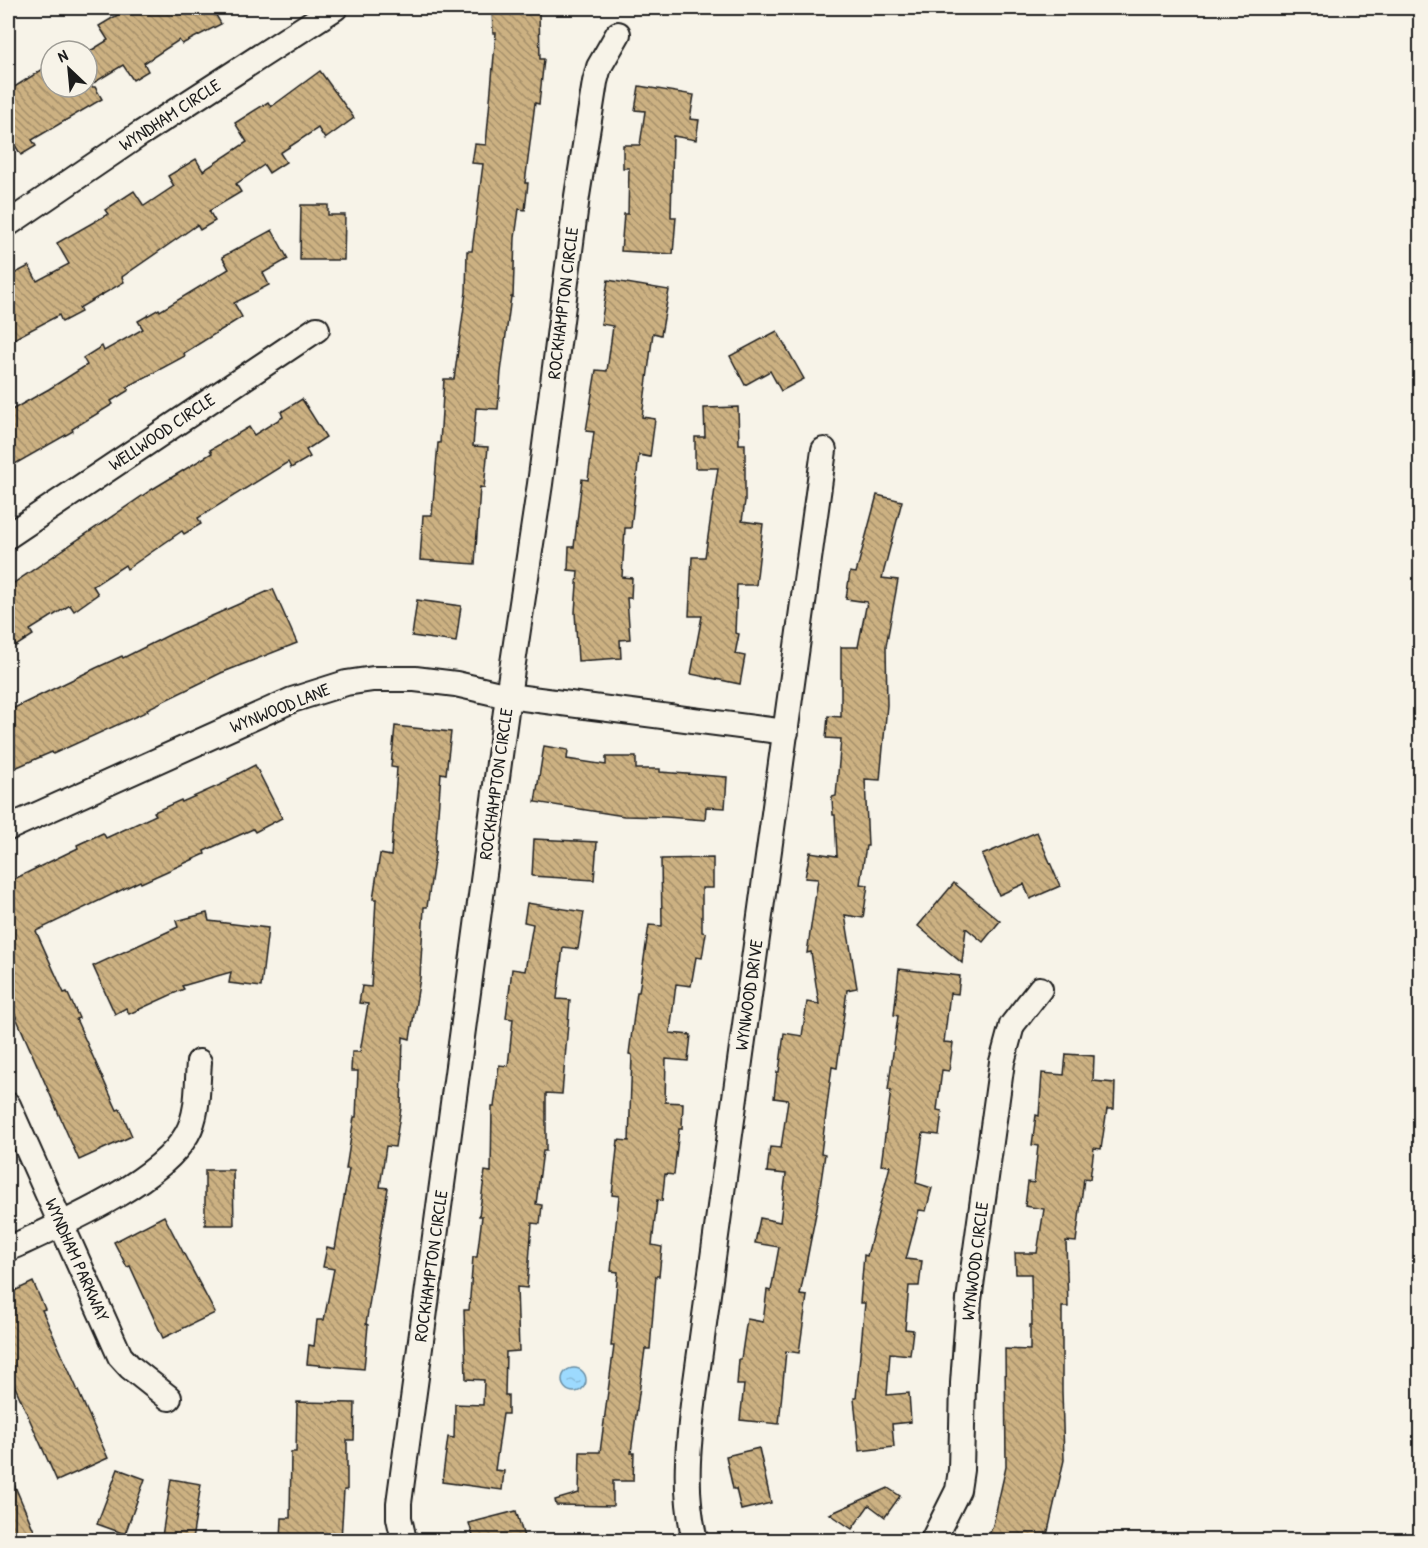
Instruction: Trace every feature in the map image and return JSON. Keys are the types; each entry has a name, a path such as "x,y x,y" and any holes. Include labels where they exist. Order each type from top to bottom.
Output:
{"street":[{"name":"WYNDHAM CIRCLE","path":"8,224 140,134 335,8"},
{"name":"ROCKHAMPTON CIRCLE","path":"404,1540 399,1503 508,696 540,484 577,196 595,82 599,68 618,33"},
{"name":"WELLWOOD CIRCLE","path":"8,536 317,329"},
{"name":"WYNWOOD DRIVE","path":"695,1540 687,1488 687,1458 824,450"},
{"name":"WYNWOOD LANE","path":"8,828 292,700 338,685 373,679 415,679 456,684 508,696 786,732"},
{"name":"WYNWOOD CIRCLE","path":"933,1540 958,1490 961,1470 963,1383 969,1300 1002,1062 1012,1025 1040,989"},
{"path":"8,1249 62,1224 141,1179 179,1146 187,1134 195,1111 199,1062"},
{"name":"WYNDHAM PARKWAY","path":"8,1105 120,1356 130,1367 169,1398"}],"water":[{"path":"574,1368 583,1371 586,1380 583,1389 574,1392 565,1389 562,1380 565,1371"}],"building":[{"path":"129,8 212,8 221,24 182,44 179,40 144,63 148,71 133,80 123,65 99,80 99,46 108,40 99,26"},
{"path":"492,8 539,10 540,59 544,59 539,104 535,103 525,183 528,183 525,210 519,209 515,238 513,297 511,297 498,409 476,408 473,446 488,447 484,488 480,487 475,564 420,560 423,515 432,515 444,379 454,379 466,292 467,251 472,251 483,164 472,163 475,144 486,145 496,33 493,33"},
{"path":"320,71 354,118 325,139 318,128 280,153 286,162 269,173 264,165 236,184 241,192 209,211 215,221 200,230 197,225 122,277 124,282 79,308 81,312 62,322 59,315 8,342 8,277 29,266 37,281 69,264 57,243 108,214 105,210 134,191 144,206 174,186 168,176 196,159 203,171 247,142 235,123 268,102 271,107"},
{"path":"39,72 39,99 99,99 99,94 102,99 32,140 36,146 21,155 8,134 8,91"},
{"path":"639,86 694,95 690,119 699,120 696,140 673,136 671,217 676,217 673,254 621,251 624,214 628,214 629,168 623,168 623,145 640,145 645,111 635,110"},
{"path":"301,205 328,205 328,215 345,215 344,260 300,260"},
{"path":"272,230 288,259 263,273 269,285 234,303 242,317 184,353 185,356 127,387 129,390 111,401 113,404 72,429 73,431 8,468 8,412 87,365 83,358 102,346 104,351 143,329 138,321 159,309 160,311 229,269 222,257"},
{"path":"608,280 669,290 661,335 653,333 642,417 655,419 650,457 639,455 631,528 625,528 622,577 632,578 631,598 627,598 630,639 620,640 621,658 578,661 575,612 578,571 568,570 569,547 574,547 582,479 588,480 594,432 586,431 596,370 607,371 613,326 601,324"},
{"path":"777,331 804,379 781,391 770,371 745,385 730,356"},
{"path":"302,399 326,437 306,450 310,457 291,468 288,462 198,518 201,524 184,534 182,531 127,569 125,565 93,586 98,594 74,611 70,605 30,630 33,635 16,646 8,632 8,587 151,490 212,453 210,450 249,427 254,435 283,417 281,412"},
{"path":"738,407 739,444 745,444 745,501 742,521 763,524 756,585 737,585 735,633 739,634 735,654 745,656 740,684 691,674 702,616 689,616 692,557 705,557 718,468 695,468 695,437 705,437 704,408"},
{"path":"877,495 902,501 882,578 898,580 886,646 887,705 880,780 865,779 868,846 866,846 860,884 868,885 863,918 845,915 857,988 847,990 837,1068 832,1067 821,1153 825,1154 800,1295 807,1296 799,1353 786,1351 779,1424 740,1420 744,1385 737,1385 739,1359 741,1359 747,1319 763,1322 767,1290 771,1291 779,1247 755,1243 760,1218 780,1222 786,1174 767,1172 770,1147 781,1148 788,1100 774,1098 784,1033 802,1036 807,1002 819,1004 811,952 807,953 818,879 805,878 810,852 837,856 832,797 836,796 841,739 826,738 828,716 841,717 841,647 858,647 867,602 846,599 850,572 856,573"},
{"path":"273,589 297,643 221,673 147,709 148,711 53,754 52,752 8,771 8,711 122,656 123,658"},
{"path":"417,600 461,606 456,642 412,636"},
{"path":"395,726 451,732 446,774 441,773 435,854 427,907 424,907 420,978 410,1039 403,1037 401,1108 395,1147 386,1146 380,1187 388,1188 366,1324 368,1325 364,1369 307,1364 309,1345 314,1346 317,1320 324,1320 334,1269 323,1267 327,1247 335,1249 349,1169 346,1169 354,1117 356,1117 358,1071 351,1071 352,1052 360,1052 368,1004 359,1003 362,986 371,987 376,899 373,899 380,854 391,856 397,768 391,767"},
{"path":"544,746 568,750 567,759 606,765 606,757 636,757 636,769 660,769 660,772 727,777 725,808 706,807 705,820 624,816 535,802"},
{"path":"255,765 282,818 255,832 253,829 204,851 205,854 141,883 140,881 36,931 64,993 67,992 79,1018 76,1019 117,1110 120,1109 132,1136 79,1160 8,999 8,882 78,848 77,845 103,833 106,838 156,815 154,812 229,781 228,779"},
{"path":"1037,832 1060,886 1030,899 1024,884 999,895 982,855"},
{"path":"534,839 597,842 594,880 532,876"},
{"path":"713,858 713,888 702,888 702,932 706,933 702,958 696,957 691,986 676,984 670,1033 691,1035 688,1061 666,1059 665,1102 683,1103 682,1129 679,1129 674,1175 665,1174 662,1201 657,1200 652,1245 662,1247 659,1276 656,1276 650,1349 645,1349 631,1453 634,1453 633,1481 613,1481 613,1506 556,1505 555,1500 579,1493 580,1452 600,1452 614,1346 611,1346 618,1272 611,1271 619,1196 612,1195 618,1140 629,1141 632,1055 629,1054 649,925 662,926 661,859"},
{"path":"954,883 1000,921 983,942 966,928 962,963 918,926"},
{"path":"527,903 584,912 578,949 563,947 557,999 570,1000 562,1094 546,1093 546,1151 543,1151 536,1204 542,1205 540,1224 532,1223 527,1288 517,1287 519,1351 506,1352 505,1395 508,1395 508,1414 503,1414 495,1470 504,1471 502,1490 442,1482 448,1437 454,1438 455,1404 483,1405 484,1380 466,1379 464,1310 469,1310 473,1257 477,1257 482,1216 479,1216 485,1171 491,1172 492,1107 494,1107 499,1065 508,1066 513,1019 506,1018 512,969 525,971 533,924 524,922"},
{"path":"207,913 209,921 268,928 261,987 229,983 231,972 182,986 184,989 129,1014 126,1008 115,1014 93,966 178,927 176,921"},
{"path":"899,969 960,976 958,994 950,993 944,1042 953,1043 949,1071 942,1070 937,1110 942,1111 939,1135 923,1133 916,1183 932,1188 926,1211 919,1210 906,1259 922,1261 919,1286 909,1286 905,1329 913,1330 910,1355 890,1353 887,1395 909,1393 911,1422 892,1424 894,1447 859,1451 854,1398 856,1398 865,1303 860,1303 864,1255 867,1256 890,1166 881,1165 898,1016 894,1015"},
{"path":"1066,1054 1094,1056 1093,1081 1115,1083 1114,1109 1107,1109 1101,1149 1094,1148 1090,1179 1084,1178 1076,1242 1066,1241 1068,1307 1062,1307 1064,1460 1046,1540 987,1540 993,1525 1006,1467 1005,1349 1030,1350 1031,1274 1016,1274 1015,1253 1037,1253 1044,1209 1025,1206 1028,1182 1034,1183 1038,1146 1032,1145 1036,1115 1039,1116 1042,1073 1064,1075"},
{"path":"205,1170 233,1170 234,1225 205,1225"},
{"path":"164,1216 215,1313 163,1338 130,1266 127,1267 114,1242"},
{"path":"33,1282 45,1309 42,1310 108,1458 57,1481 8,1371 8,1294"},
{"path":"297,1402 355,1403 354,1440 347,1440 347,1490 344,1490 341,1540 281,1540 282,1518 290,1518 291,1452 296,1452"},
{"path":"759,1448 771,1503 741,1510 736,1489 733,1489 726,1456"},
{"path":"118,1469 145,1479 125,1534 97,1524"},
{"path":"8,1470 38,1540 8,1540"},
{"path":"171,1479 201,1484 192,1540 162,1536"},
{"path":"888,1488 900,1496 885,1517 869,1505 852,1529 830,1514"},
{"path":"516,1511 525,1540 474,1540 469,1523"}]}
